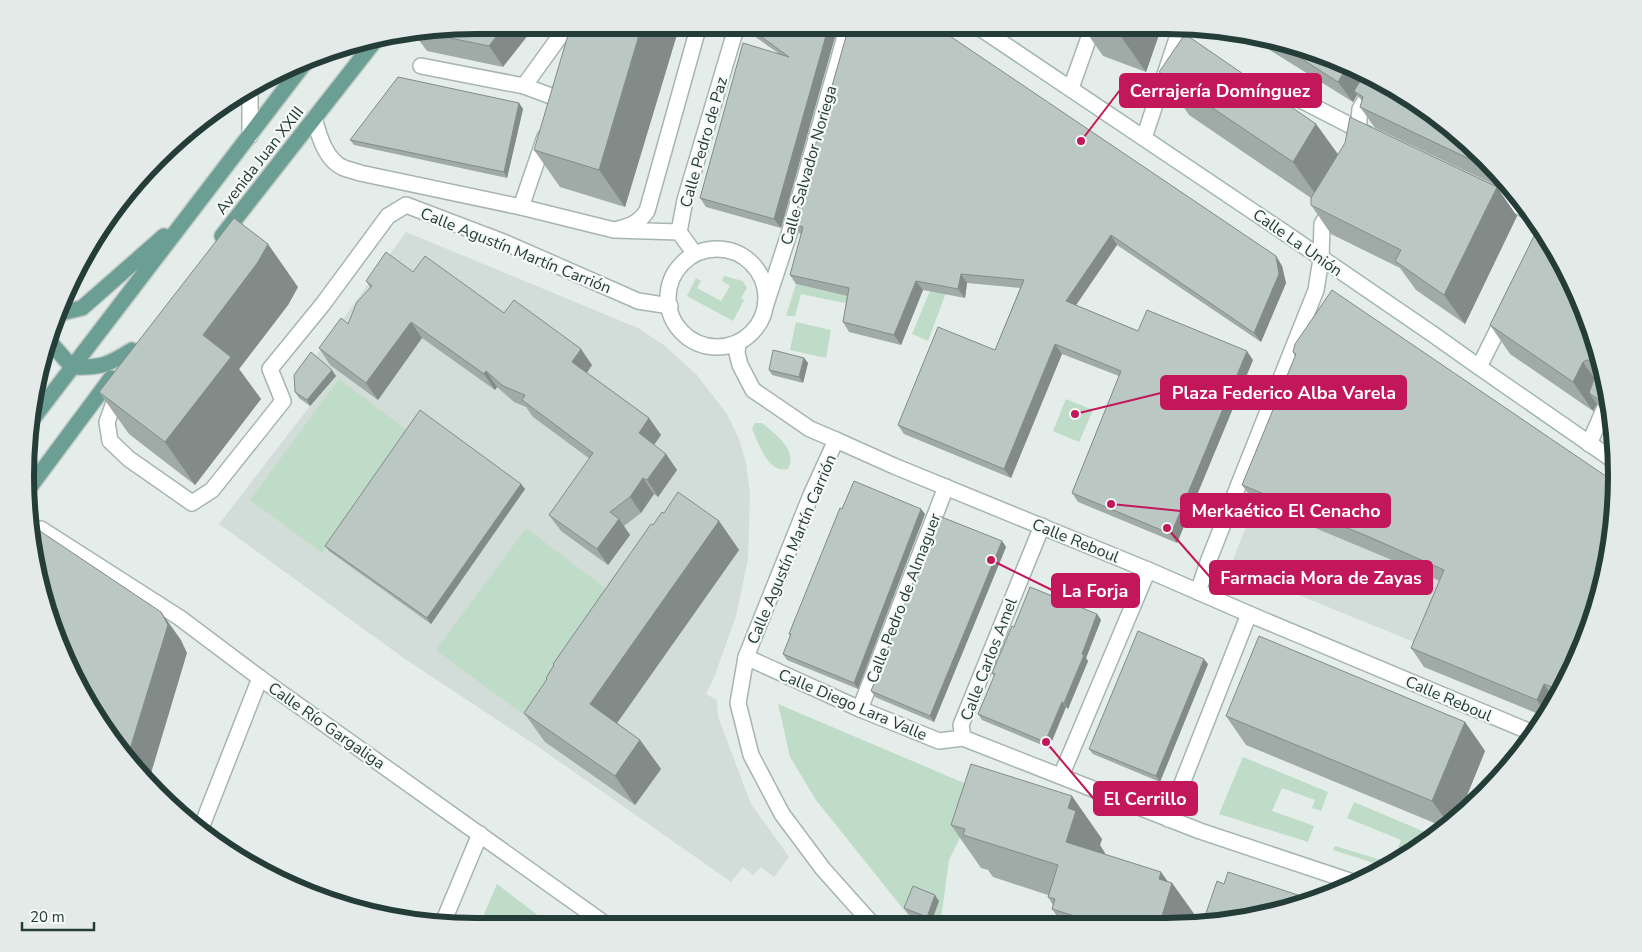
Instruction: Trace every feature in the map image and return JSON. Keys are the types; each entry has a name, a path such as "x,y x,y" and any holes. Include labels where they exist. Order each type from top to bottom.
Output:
{"main road":[{"name":"Avenida Juan XXIII","path":"216,244 370,47"},
{"name":"Avenida Juan XXIII","path":"39,411 299,70"},
{"path":"65,312 82,308 189,214"},
{"path":"54,346 72,367 90,368 111,363 135,346"},
{"path":"34,481 135,346"}],"street":[{"path":"524,86 562,34"},
{"path":"574,44 577,34"},
{"path":"614,230 632,226 640,221 647,211 696,34"},
{"name":"Calle Pedro de Paz","path":"679,232 685,200 734,34"},
{"name":"Calle Salvador Noriega","path":"766,304 789,234 846,34"},
{"name":"Calle La Unión","path":"989,34 1434,335 1607,456"},
{"path":"1071,88 1090,34"},
{"path":"1144,138 1179,34"},
{"path":"421,66 524,86 557,104 564,81"},
{"path":"1358,148 1360,109 1373,85"},
{"path":"250,96 250,136"},
{"path":"1293,96 1376,138"},
{"name":"Calle Agustín Martín Carrión","path":"314,118 322,142 331,158 342,168 521,207 614,230 679,232"},
{"path":"521,207 549,126"},
{"path":"1474,185 1515,205"},
{"path":"1198,592 1208,562 1316,290 1321,259 1322,224 1342,192"},
{"name":"Calle Agustín Martín Carrión","path":"135,346 106,422 110,441 128,459 192,503 212,490 283,401 270,369 323,304 388,216 406,205 506,243 638,301 670,306"},
{"path":"679,232 695,254"},
{"path":"718,249 738,254 754,266 764,283 766,304 751,334 738,343 713,348 689,339 673,321 668,295 676,270 695,254 718,249"},
{"path":"1479,368 1508,308"},
{"name":"Calle Reboul","path":"738,343 737,352 740,365 753,390 810,429 894,466 1148,570 1527,731"},
{"path":"1589,444 1603,412"},
{"name":"Calle Agustín Martín Carrión","path":"836,440 811,495 746,657 738,703 751,755 782,814 823,870 867,918"},
{"name":"Calle Pedro de Almaguer","path":"860,709 946,487"},
{"name":"Calle Carlos Amel","path":"963,738 961,725 1042,526"},
{"name":"Calle Río Gargaliga","path":"38,531 180,618 260,678 597,918"},
{"path":"1061,776 1148,570"},
{"path":"1168,819 1249,614"},
{"name":"Calle Diego Lara Valle","path":"746,657 860,709 939,741 963,738 1168,819 1347,880"},
{"path":"203,824 260,678"},
{"path":"445,917 480,834"}],"shaded area":[{"path":"406,232 638,328 665,346 696,374 727,414 739,439 746,463 750,495 748,559 736,616 715,675 706,694 717,700 718,717 751,804 789,857 774,877 761,867 753,875 743,867 731,882 540,748 405,659 219,524 310,406 298,381"},
{"path":"1308,373 1541,710 1539,714 1424,667 1431,649 1230,567"}],"green space":[{"path":"724,276 743,281 747,288 741,298 744,300 733,321 687,296 696,278 701,281 697,288 721,301 730,286 722,281"},
{"path":"935,279 950,282 928,341 912,334"},
{"path":"796,284 855,298 854,305 801,294 795,316 786,316"},
{"path":"796,322 831,330 826,358 790,350"},
{"path":"339,379 411,433 322,553 250,500"},
{"path":"1066,399 1093,410 1079,442 1053,431"},
{"path":"755,423 762,423 784,443 790,455 788,469 774,467 769,462 752,429"},
{"path":"526,528 617,597 528,718 436,650"},
{"path":"778,704 983,791 949,860 941,918 912,918 816,800 790,757"},
{"path":"1243,757 1328,792 1321,811 1312,808 1315,800 1282,788 1272,811 1314,826 1308,842 1219,814"},
{"path":"1354,802 1427,833 1396,853 1401,840 1347,818"},
{"path":"1335,846 1384,861 1378,864 1333,850"},
{"path":"497,884 542,918 482,918"}],"building":[{"path":"498,34 489,46 439,36"},
{"path":"568,34 639,34 599,170 534,150"},
{"path":"758,34 826,34 774,219 700,198 743,43 789,57"},
{"path":"847,34 947,34 1276,256 1279,274 1254,333 1111,235 1066,301 1138,331 1147,310 1247,351 1171,534 1072,493 1121,371 1055,344 1004,469 898,425 938,327 995,350 1024,280 961,274 958,289 916,281 894,335 843,322 849,288 790,275 803,227 793,224"},
{"path":"1186,35 1316,124 1293,162 1159,72"},
{"path":"1291,52 1344,71 1338,82"},
{"path":"398,77 519,103 504,172 350,140"},
{"path":"1362,79 1387,93 1435,125 1480,164 1360,107 1363,97 1354,91"},
{"path":"1350,117 1497,187 1444,295 1395,261 1401,250 1311,205 1311,198 1345,143"},
{"path":"234,218 268,244 258,262 203,335 231,357 165,442 99,392"},
{"path":"1536,233 1563,280 1585,334 1593,361 1587,360 1583,362 1573,382 1490,325"},
{"path":"386,252 413,272 425,256 504,313 514,300 581,349 572,362 649,418 639,433 666,454 647,480 643,478 630,497 610,512 619,519 597,549 549,515 593,453 522,400 525,395 503,386 486,371 484,374 411,322 366,383 319,348 341,318 348,324 357,302 372,286 366,281"},
{"path":"1332,290 1608,478 1607,505 1600,562 1585,618 1575,645 1554,688 1544,684 1537,700 1411,648 1444,570 1242,485 1296,354 1293,352 1295,344"},
{"path":"773,350 804,358 799,377 769,370"},
{"path":"311,352 332,370 307,400 295,392 294,375"},
{"path":"1596,374 1602,402 1589,393"},
{"path":"420,410 521,484 427,618 325,546"},
{"path":"854,481 921,509 854,683 783,654 791,634 789,634 840,508 842,509"},
{"path":"678,492 719,521 590,704 640,740 615,776 524,713 547,679 553,664 651,524 653,525 662,512 664,513"},
{"path":"939,516 1002,541 930,716 871,691"},
{"path":"38,529 161,612 168,625 130,751 108,722 93,697 67,645 49,590 42,562"},
{"path":"1030,587 1097,614 1082,654 1084,655 1045,742 978,714 995,674 992,673 1012,626 1014,627"},
{"path":"1138,631 1204,659 1156,776 1089,749"},
{"path":"1259,636 1465,722 1432,801 1226,716"},
{"path":"971,764 1072,796 1068,808 1076,811 1066,842 1161,872 1159,879 1172,883 1161,918 1081,918 1052,909 1055,899 1048,897 1058,865 963,835 965,829 951,825"},
{"path":"1228,872 1303,897 1252,910 1205,916 1217,881 1224,884"},
{"path":"913,886 935,895 927,917 904,908"}],"place":[{"name":"Cerrajería Domínguez","path":"1081,141"},
{"name":"Plaza Federico Alba Varela","path":"1075,414"},
{"name":"Merkaético El Cenacho","path":"1111,504"},
{"name":"Farmacia Mora de Zayas","path":"1167,528"},
{"name":"La Forja","path":"991,560"},
{"name":"El Cerrillo","path":"1046,742"}]}
